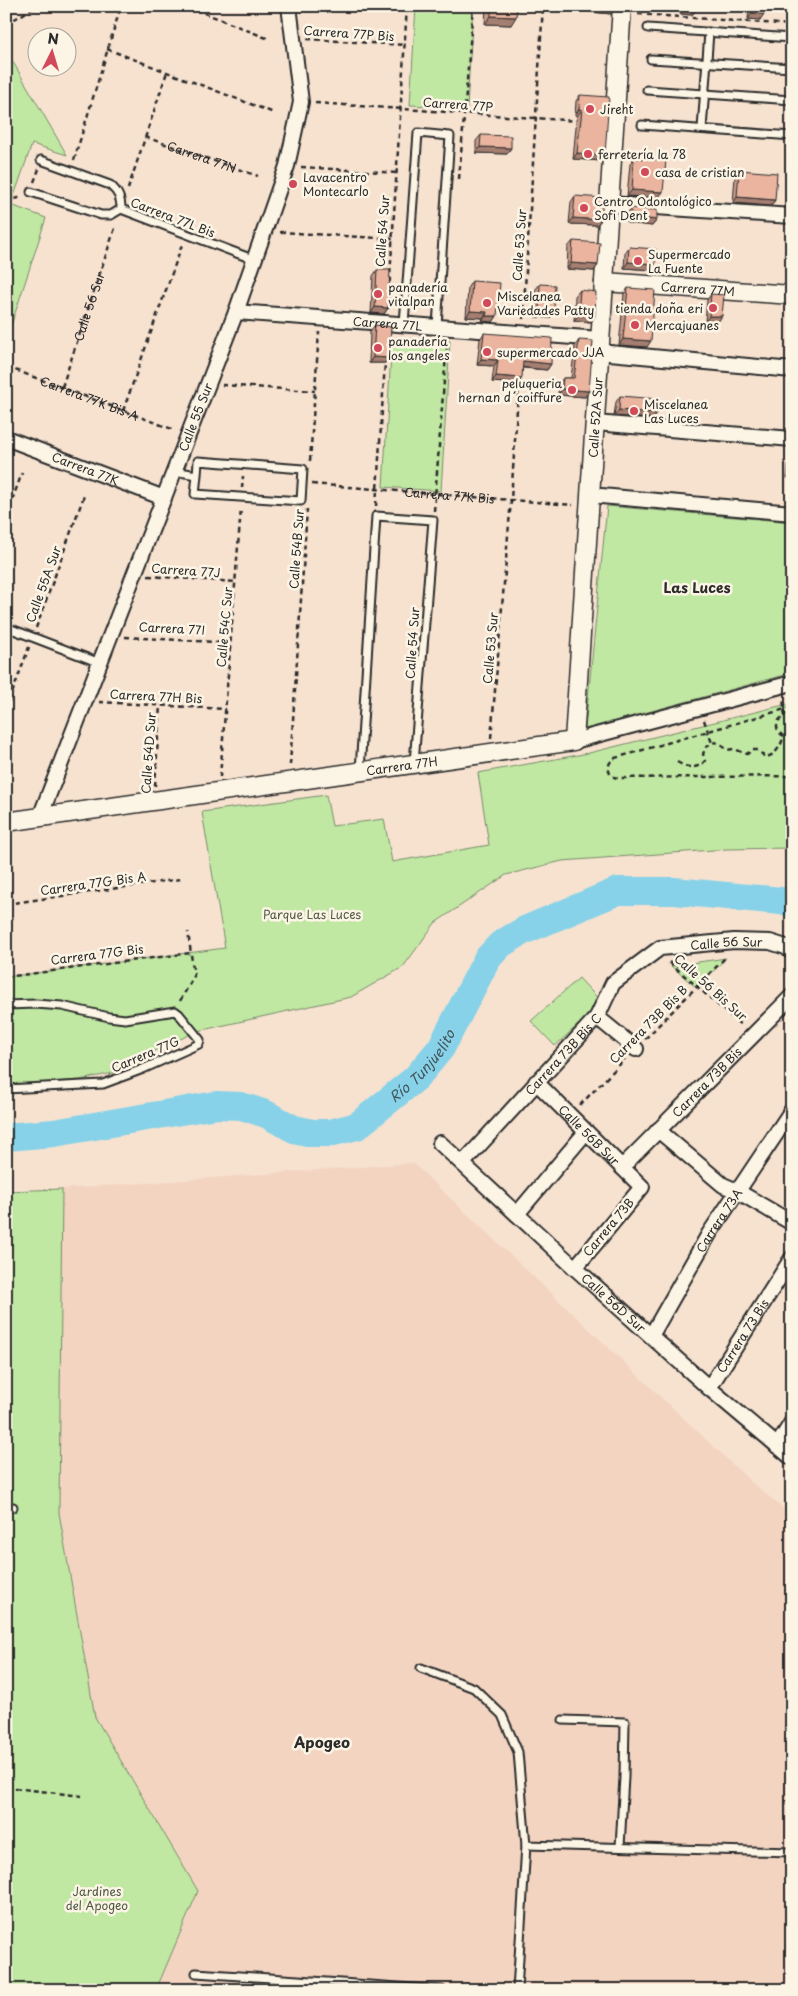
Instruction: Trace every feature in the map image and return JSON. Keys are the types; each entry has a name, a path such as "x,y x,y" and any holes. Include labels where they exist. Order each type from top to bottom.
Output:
{"street":[{"name":"Calle 55 Sur","path":"40,817 236,312 287,166 301,102 289,6"},
{"name":"Calle 52A Sur","path":"574,741 622,9"},
{"path":"609,204 792,216"},
{"name":"Carrera 77M","path":"604,282 792,295"},
{"name":"Carrera 77L","path":"236,312 522,333 792,370"},
{"path":"595,423 792,439"},
{"name":"Carrera 77K","path":"6,438 164,498"},
{"path":"590,501 792,513"},
{"name":"Carrera 77H","path":"6,822 574,741 792,683"},
{"name":"Calle 56 Sur","path":"660,948 734,941 770,942 786,947 792,952"},
{"name":"Carrera 73B Bis C","path":"463,1163 597,1017 613,983 660,948"},
{"name":"Carrera 73B Bis","path":"622,1167 792,996"},
{"path":"597,1017 636,1049"},
{"name":"Calle 56B Sur","path":"536,1082 642,1187"},
{"name":"Carrera 73A","path":"651,1336 709,1234 792,1110"},
{"path":"658,1130 723,1185 792,1222"},
{"path":"517,1214 586,1132"},
{"name":"Calle 56D Sur","path":"440,1143 575,1268 709,1388 792,1458"},
{"name":"Carrera 73B","path":"575,1268 642,1187"},
{"name":"Carrera 73 Bis","path":"709,1388 792,1258"},
{"path":"777,1446 792,1422"}],"lane":[{"path":"648,28 792,38"},
{"path":"702,129 709,32"},
{"path":"651,59 792,68"},
{"path":"647,90 792,100"},
{"path":"642,125 792,136"},
{"path":"404,324 418,133 450,136 437,326"},
{"name":"Carrera 77L Bis","path":"42,160 110,185 120,198 121,209 255,260"},
{"path":"31,192 101,215 110,215 121,209"},
{"path":"198,461 244,464 303,469 306,483 301,501 195,494 198,461"},
{"path":"174,472 197,475"},
{"path":"360,772 376,516"},
{"name":"Calle 54 Sur","path":"376,516 433,520 414,764"},
{"path":"6,627 100,663"},
{"path":"6,1005 36,1004 62,1006 108,1017 125,1018 175,1011"},
{"name":"Carrera 77G","path":"6,1089 103,1084 143,1069 199,1044 200,1040 180,1014 175,1011"},
{"path":"421,1668 474,1688 502,1715 518,1752 526,1845 517,1990"},
{"path":"563,1720 625,1722 620,1847"},
{"path":"526,1845 792,1852"},
{"path":"196,1973 442,1990"}],"path":[{"path":"6,24 37,6"},
{"path":"70,170 121,6"},
{"path":"187,6 270,39"},
{"name":"Calle 54 Sur","path":"388,323 407,6"},
{"name":"Calle 53 Sur","path":"522,333 543,6"},
{"path":"622,9 792,25"},
{"name":"Carrera 77P Bis","path":"293,38 405,45"},
{"path":"107,49 274,113"},
{"path":"121,209 167,72"},
{"name":"Carrera 77P","path":"301,102 585,122"},
{"name":"Carrera 77N","path":"145,137 258,176"},
{"path":"287,166 397,173"},
{"name":"Calle 56 Sur","path":"62,388 116,226"},
{"path":"265,231 393,239"},
{"path":"123,410 186,235"},
{"path":"310,465 320,318"},
{"path":"376,516 385,362"},
{"name":"Carrera 77K Bis A","path":"7,367 172,429"},
{"name":"Calle 53 Sur","path":"490,753 511,500 519,372"},
{"path":"208,384 315,391"},
{"name":"Calle 54C Sur","path":"219,792 244,464"},
{"path":"6,517 22,473"},
{"name":"Carrera 77K Bis","path":"306,483 511,500 590,501"},
{"name":"Calle 55A Sur","path":"6,710 85,493"},
{"name":"Calle 54B Sur","path":"289,782 308,503"},
{"name":"Carrera 77J","path":"134,575 236,582"},
{"name":"Carrera 77I","path":"111,636 231,643"},
{"name":"Carrera 77H Bis","path":"85,701 226,709"},
{"name":"Calle 54D Sur","path":"154,801 160,705"},
{"path":"699,707 712,743"},
{"path":"792,708 615,758 610,761 609,772 611,776 624,778 792,776"},
{"path":"677,762 689,768 702,765 705,761 704,750 712,743 719,743 727,750 734,749 747,754 752,750 758,750 765,757 769,756 781,744 784,736 778,732 776,725 779,719 785,716"},
{"name":"Carrera 77G Bis A","path":"6,904 181,879"},
{"path":"175,1011 194,976 188,932"},
{"name":"Carrera 73B Bis B","path":"569,1116 726,958 734,941"},
{"name":"Calle 56 Bis Sur","path":"660,948 671,966 753,1036"},
{"name":"Carrera 77G Bis","path":"6,977 191,953"},
{"path":"6,1787 82,1796"}],"shaded area":[{"path":"413,1163 749,1480 792,1516 792,1973 781,1990 156,1990 198,1891 95,1717 59,1513 62,1189"}],"green space":[{"path":"416,6 473,6 467,108 410,105"},
{"path":"6,50 67,155 32,144 11,205 46,218 6,341"},
{"path":"392,338 450,341 441,491 383,487"},
{"path":"607,506 792,522 792,673 585,729"},
{"name":"Parque Las Luces","path":"792,703 792,848 727,849 562,861 506,875 435,923 403,967 351,997 198,1031 156,1050 122,1071 80,1080 6,1085 6,977 225,948 202,812 326,795 332,826 384,819 392,862 489,845 478,773 589,753"},
{"path":"726,958 697,988 671,966"},
{"path":"579,978 602,1003 555,1046 531,1021"},
{"name":"Jardines del Apogeo","path":"62,1189 59,1513 95,1717 198,1891 156,1990 6,1990 6,1191"}],"building":[{"path":"491,6 517,6 516,17 491,16"},
{"path":"596,6 615,6 615,8"},
{"path":"685,6 697,6 697,9 684,8"},
{"path":"752,6 764,6 764,14 752,13"},
{"path":"580,95 609,97 605,155 577,153 582,110 579,109"},
{"path":"481,135 511,136 511,148 480,147"},
{"path":"634,158 666,160 663,192 632,190"},
{"path":"739,170 777,173 775,200 737,197"},
{"path":"575,196 603,198 601,220 573,218"},
{"path":"631,208 657,210 657,220 631,217"},
{"path":"573,241 600,243 598,265 571,263"},
{"path":"629,247 656,249 655,264 628,262"},
{"path":"377,270 390,270 388,308 375,307"},
{"path":"472,281 500,283 497,316 486,316 487,312 470,311"},
{"path":"540,284 555,285 554,312 539,311"},
{"path":"628,288 655,290 651,341 623,339"},
{"path":"580,290 596,292 595,316 578,315"},
{"path":"711,294 724,295 722,316 709,316"},
{"name":"panadería los angeles","path":"375,325 391,327 389,358 373,357"},
{"path":"484,333 552,338 551,364 523,361 522,378 496,376 498,360 481,359"},
{"path":"579,340 593,341 589,391 562,389 563,378 574,378"},
{"path":"620,396 658,399 657,413 619,410"}],"waterway":[{"name":"Río Tunjuelito","path":"6,1137 54,1133 216,1105 241,1106 266,1114 294,1129 312,1133 330,1133 357,1126 416,1078 441,1048 487,959 501,944 525,930 618,891 674,891 792,902"}],"place":[{"name":"Jireht","path":"590,109"},
{"name":"ferretería la 78","path":"588,154"},
{"name":"casa de cristian","path":"645,172"},
{"name":"Lavacentro Montecarlo","path":"293,184"},
{"name":"Centro Odontológico Sofi Dent","path":"584,208"},
{"name":"Supermercado La Fuente","path":"638,261"},
{"name":"panadería vitalpan","path":"378,294"},
{"name":"Miscelanea Variedades Patty","path":"487,303"},
{"name":"tienda doña eri","path":"713,308"},
{"name":"Mercajuanes","path":"635,325"},
{"name":"panadería los angeles","path":"378,348"},
{"name":"supermercado JJA","path":"487,352"},
{"name":"peluqueria hernan d´coiffure","path":"572,390"},
{"name":"Miscelanea Las Luces","path":"634,411"}],"district":[{"name":"Las Luces","path":"697,587"},
{"name":"Apogeo","path":"322,1741"}]}
